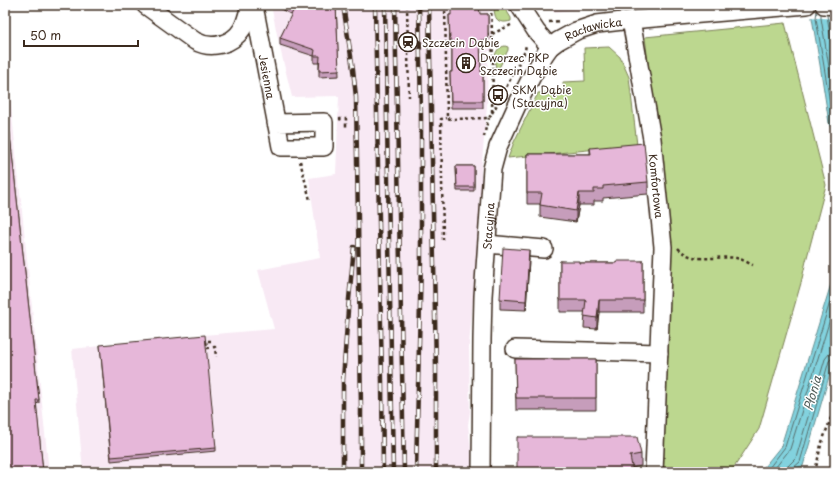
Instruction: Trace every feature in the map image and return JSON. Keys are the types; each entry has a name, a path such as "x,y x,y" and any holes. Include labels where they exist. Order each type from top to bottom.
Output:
{"street":[{"path":"145,5 195,41 213,46 228,42 240,32 250,5"},
{"name":"Jesienna","path":"253,5 256,16 276,123 281,148 324,147 324,122 276,123"},
{"path":"519,5 536,31 550,46"},
{"name":"Racławicka","path":"550,46 566,36 596,24 799,5"},
{"path":"824,5 835,6"},
{"name":"Komfortowa","path":"631,20 652,139 663,247 654,472"},
{"name":"Stacyjna","path":"482,472 483,296 492,169 498,147 519,101 550,46"},
{"path":"487,244 544,249"},
{"path":"515,349 659,353"}],"path":[{"path":"407,5 409,97"},
{"path":"445,5 446,118"},
{"path":"491,5 492,113"},
{"path":"485,34 492,34 518,22"},
{"path":"445,34 450,34"},
{"path":"443,240 441,118 489,118 525,51 527,38"},
{"path":"341,125 340,119 346,119 346,127"},
{"path":"300,160 310,200"},
{"path":"661,230 666,233 680,250 688,255 697,258 738,258 753,265"},
{"path":"211,341 206,342 207,348 215,347 216,357"},
{"path":"815,472 821,444 835,407"}],"shaded area":[{"path":"271,5 488,5 489,17 491,18 492,51 488,51 487,106 481,172 481,194 479,200 481,213 480,229 469,345 470,412 468,425 471,450 471,472 313,472 312,468 283,472 83,472 72,349 274,329 258,270 320,258 309,178 336,174 339,96 292,97"},
{"path":"552,5 626,5 553,12"},
{"path":"5,49 22,211 49,472 5,472"}],"green space":[{"path":"494,5 503,5 511,18 511,21 499,21 495,16"},
{"path":"785,23 826,185 801,283 759,429 731,472 659,472 658,146 645,37"},
{"path":"501,47 508,47 508,50 499,68 496,68 495,61 497,51"},
{"path":"609,47 620,57 629,77 637,145 508,158 514,142 538,93 564,92 563,82 585,81 584,48"}],"water":[{"path":"813,5 834,5 835,138 829,123 812,18"},
{"name":"Płonia","path":"835,271 835,356 803,466 799,467 794,472 760,472 781,446"}],"pier":[{"path":"811,5 835,5 835,19 810,17"}],"building":[{"path":"286,5 336,5 339,70 319,71 320,56 314,56 315,50 280,38 294,9"},
{"name":"Dworzec PKP Szczecin Dąbie","path":"451,5 479,5 480,14 488,14 488,40 480,40 481,72 483,72 483,101 451,101 450,72 452,72 452,40 450,40 449,15 451,15"},
{"path":"5,90 39,400 36,400 43,472 8,472 5,445"},
{"path":"644,143 648,182 603,186 603,189 594,189 594,193 579,193 576,211 540,205 542,193 527,193 527,154 591,154 590,148"},
{"path":"456,166 474,166 474,187 457,187"},
{"path":"503,248 529,250 526,301 500,299"},
{"path":"560,261 579,261 579,263 617,263 617,261 643,261 643,300 599,300 597,318 584,316 586,300 560,300"},
{"path":"205,335 216,448 111,457 100,345"},
{"path":"515,359 596,359 596,398 516,398"},
{"path":"517,437 637,437 641,454 630,456 633,472 517,472"}],"railway":[{"path":"343,5 356,97 361,472"},
{"path":"375,5 383,472"},
{"path":"385,5 393,472"},
{"path":"395,5 404,472"},
{"path":"416,472 421,260 419,5"},
{"path":"429,5 436,367 436,472"},
{"path":"343,472 343,380 354,247"}],"place":[{"name":"Szczecin Dąbie","path":"408,42"},
{"name":"Dworzec PKP Szczecin Dąbie","path":"466,63"},
{"name":"SKM Dąbie (Stacyjna)","path":"498,95"}]}
